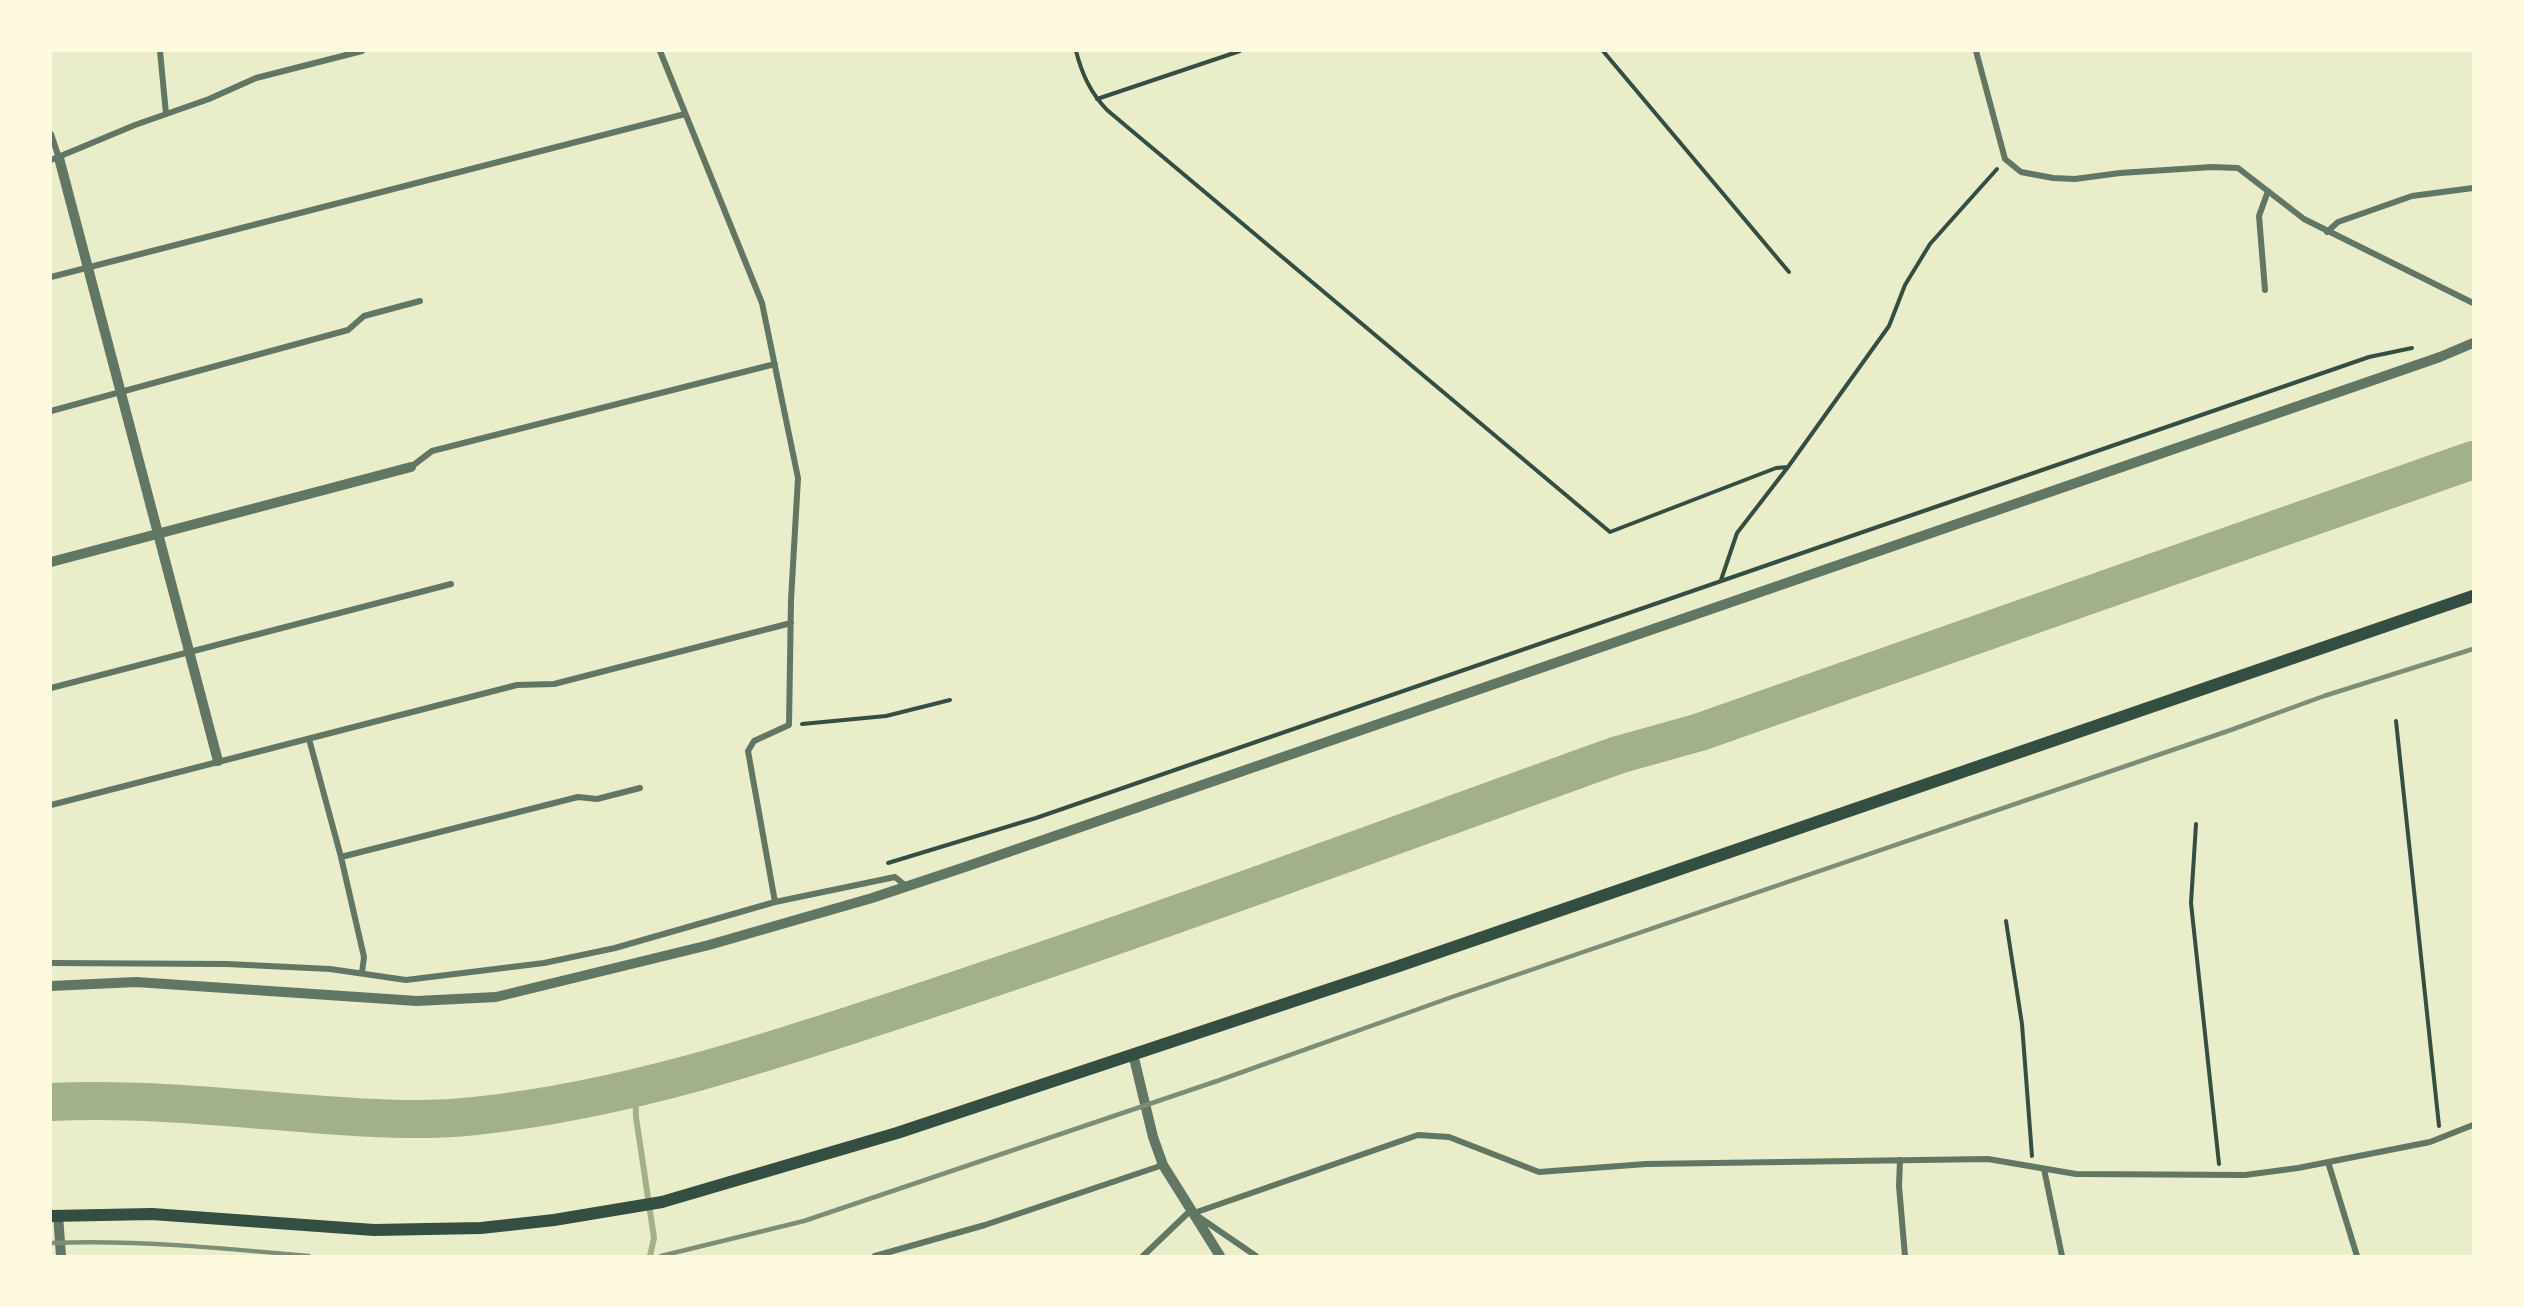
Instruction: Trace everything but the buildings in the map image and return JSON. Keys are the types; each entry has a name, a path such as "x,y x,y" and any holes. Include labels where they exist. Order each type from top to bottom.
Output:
{"main road":[{"path":"55,1216 152,1214 374,1230 481,1228 554,1220 662,1202 897,1133 1396,967 2473,596"}],"street":[{"path":"160,51 166,114"},
{"path":"55,159 209,99 256,78 362,51"},
{"path":"660,51 762,303 798,478 789,725 754,741 748,751 775,902"},
{"path":"1976,51 2006,159 2021,172 2075,179 2120,173 2212,167 2238,168 2304,219 2473,303"},
{"path":"51,278 685,114"},
{"path":"51,134 55,159 88,267 218,761"},
{"path":"2327,232 2338,222 2412,196 2473,188"},
{"path":"2265,290 2259,216 2268,191"},
{"path":"51,411 348,330 364,316 420,301"},
{"path":"51,986 136,982 417,1001 496,997 709,945 906,886 1202,786 2440,357 2473,343"},
{"path":"51,562 411,467 432,451 775,364"},
{"path":"51,688 451,584"},
{"path":"51,805 517,685 554,684 791,623"},
{"path":"309,739 341,857 364,957 362,974"},
{"path":"341,857 578,797 597,799 639,788"},
{"path":"51,963 227,964 330,969 406,980 544,963 615,948 775,902 896,877 906,886"},
{"path":"1133,1054 1153,1137 1163,1165 1220,1256"},
{"path":"1194,1213 1418,1135 1449,1137 1539,1172 1646,1164 1988,1160 2076,1174 2245,1175 2430,1142 2473,1125"},
{"path":"1900,1160 1899,1186 1905,1256"},
{"path":"2328,1162 2357,1256"},
{"path":"875,1256 985,1225 1163,1165"},
{"path":"2043,1169 2062,1256"},
{"path":"1143,1256 1190,1211 1256,1256"},
{"path":"55,1216 62,1256"}],"path":[{"path":"1076,51 1083,75 1096,99 1610,532 1776,468 1788,467"},
{"path":"1096,99 1240,51"},
{"path":"1604,51 1789,272"},
{"path":"1721,581 1737,533 1788,467 1889,326 1905,285 1930,244 2006,159"},
{"path":"887,863 1036,818 2369,357 2420,347 2440,357"},
{"path":"789,725 886,716 950,700"},
{"path":"2396,721 2438,1125 2442,1137"},
{"path":"2196,824 2191,903 2221,1175"},
{"path":"2007,921 2022,1024 2033,1167"}],"waterway":[{"path":"51,1102 149,1102 353,1117 434,1119 536,1108 655,1083 773,1050 1032,965 1618,755 1700,732 2473,460"},
{"path":"635,1088 636,1117 654,1238 650,1256"}],"railway":[{"path":"661,1256 804,1221 1220,1080 1452,997 2324,696 2473,649"},
{"path":"51,1243 148,1244 309,1256"}]}
